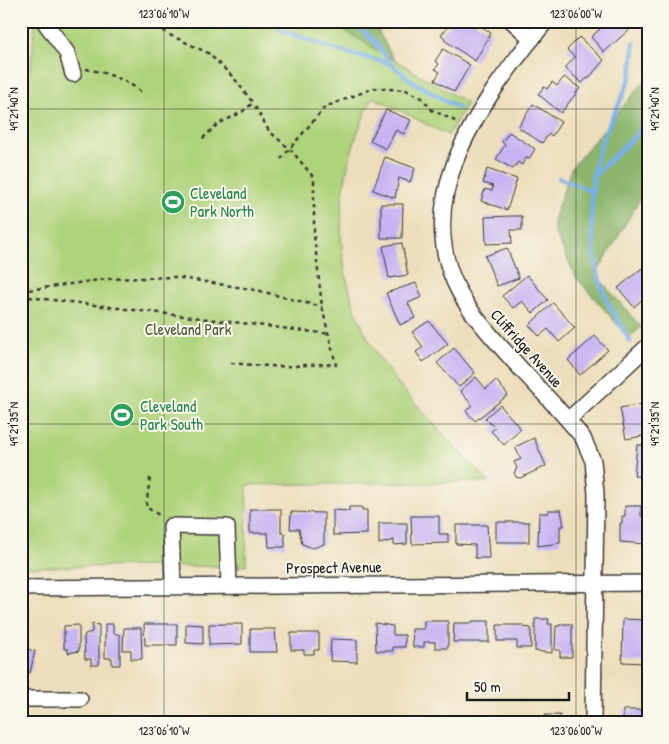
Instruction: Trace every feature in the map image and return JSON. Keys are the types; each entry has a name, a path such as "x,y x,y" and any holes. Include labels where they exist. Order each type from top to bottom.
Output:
{"street":[{"path":"44,21 66,53 73,74"},
{"path":"512,21 532,39"},
{"name":"Cliffridge Avenue","path":"546,21 489,97 471,128 450,171 444,193 442,219 446,260 462,296 475,316 568,420 587,444 593,461 596,494 594,723"},
{"path":"568,420 648,346"},
{"path":"173,586 171,526 227,527 229,586"},
{"name":"Prospect Avenue","path":"21,588 648,583"},
{"path":"21,699 80,699"}],"path":[{"path":"21,70 27,21"},
{"path":"150,21 170,35 208,54 234,78 253,103 269,131 290,149 314,178 314,235 322,307 336,365 317,363 294,366 263,366 231,363"},
{"path":"73,74 87,69 116,78 142,93"},
{"path":"281,159 326,107 374,88 406,90 422,98 432,110 471,128"},
{"path":"201,140 218,124 242,112 253,103"},
{"path":"21,291 106,279 175,277 256,290 322,307"},
{"path":"21,296 330,334"},
{"path":"150,478 146,507 158,513 171,526"}],"green space":[{"name":"Cleveland Park","path":"35,21 329,21 467,103 448,135 373,97 359,129 349,163 343,197 341,232 344,266 352,300 365,332 383,363 420,409 489,482 247,485 246,566 21,567 21,117 32,58"},
{"path":"329,21 373,21 394,60"},
{"path":"648,77 648,185 596,275 641,327 629,338 576,277 554,231 554,217 572,167"}],"building":[{"path":"453,21 474,21 491,33 475,61 444,40 445,38 441,35"},
{"path":"598,21 623,21 630,29 604,52 591,37 600,29 595,24"},
{"path":"579,37 604,60 588,79 582,83 565,68 575,57 567,50"},
{"path":"443,49 470,65 454,92 435,80 440,72 435,69 439,64 435,61"},
{"path":"564,77 580,88 561,113 538,94 544,87 547,89 552,82 557,86"},
{"path":"533,104 561,122 552,136 549,134 542,143 518,127"},
{"path":"386,110 411,120 404,134 396,130 386,149 370,141"},
{"path":"509,132 535,149 529,159 526,158 522,165 518,162 513,169 496,159 505,145 502,142"},
{"path":"385,157 415,168 410,182 399,178 395,198 373,190"},
{"path":"487,169 517,179 507,210 481,201 485,189 492,191 493,186 483,183"},
{"path":"381,204 403,204 402,238 381,238"},
{"path":"522,216 522,230 511,230 512,243 486,244 485,217"},
{"path":"402,243 408,275 389,278 383,246"},
{"path":"507,248 519,278 497,286 485,256"},
{"path":"642,268 648,275 648,298 646,300 644,298 634,307 618,288"},
{"path":"527,275 548,300 533,313 522,301 513,308 502,296"},
{"path":"416,283 422,297 408,303 415,318 400,325 386,293"},
{"path":"553,303 575,328 559,342 548,329 539,336 529,325"},
{"path":"429,321 448,344 423,362 416,352 423,347 412,332"},
{"path":"595,336 608,350 580,375 568,360"},
{"path":"454,348 475,373 459,387 437,363"},
{"path":"476,377 486,389 496,380 508,395 475,421 466,411 472,405 460,391"},
{"path":"643,404 645,419 648,418 648,435 626,439 620,408"},
{"path":"500,405 521,429 504,445 491,431 495,428 485,418"},
{"path":"534,438 546,466 520,478 516,477 514,473 517,468 514,462 521,459 515,447"},
{"path":"637,445 648,445 648,477 634,476"},
{"path":"625,506 641,506 641,516 646,516 646,544 620,542 620,523 622,523 622,516 625,516"},
{"path":"349,507 362,507 362,510 367,510 367,534 333,535 333,510 349,511"},
{"path":"250,509 281,509 281,533 285,533 285,547 269,547 268,533 250,533"},
{"path":"548,510 561,510 564,526 560,526 560,543 538,546 539,513 548,513"},
{"path":"291,512 324,513 324,544 313,548 302,544 299,529 290,529"},
{"path":"411,516 439,516 439,534 448,534 448,543 412,544"},
{"path":"496,522 529,522 529,542 496,542"},
{"path":"379,523 407,523 407,544 394,545 394,540 379,544"},
{"path":"456,525 487,525 489,558 475,558 475,545 456,544"},
{"path":"535,619 549,619 548,624 552,624 552,653 535,651"},
{"path":"623,619 645,620 644,663 622,662"},
{"path":"424,621 448,621 448,648 435,648 435,642 424,642 424,647 413,647 412,629 424,629"},
{"path":"472,621 489,621 489,642 453,642 454,623 472,623"},
{"path":"375,623 393,626 393,635 405,635 405,647 393,647 393,651 376,651"},
{"path":"92,624 99,625 99,665 91,665 91,659 85,659 84,638 85,634 92,632"},
{"path":"105,624 113,624 113,633 120,635 120,665 112,665 112,658 105,658"},
{"path":"144,624 177,624 177,645 145,645"},
{"path":"186,624 203,625 203,644 186,643"},
{"path":"209,624 242,624 242,644 209,645"},
{"path":"560,624 572,624 572,657 560,657 560,650 555,650 556,626 560,626"},
{"path":"79,625 79,651 68,653 68,649 64,649 64,626"},
{"path":"497,625 523,625 523,627 531,628 531,648 517,648 517,641 497,641"},
{"path":"124,628 141,628 142,659 131,659 131,650 123,650"},
{"path":"250,629 275,629 277,652 250,652"},
{"path":"291,633 319,633 319,650 314,650 314,654 304,654 304,650 291,650"},
{"path":"331,639 357,640 357,662 330,661"},
{"path":"21,648 35,651 30,673 21,670"},
{"path":"623,710 644,710 644,723 623,723"},
{"path":"545,715 560,715 560,723 545,723"}],"waterway":[{"path":"353,21 374,41 391,64 412,81 458,108"},
{"path":"278,29 336,50 391,64"},
{"path":"630,341 607,301 601,284 593,245 592,201 596,161 604,135 631,74 634,43"},
{"path":"593,176 637,134 648,116"},
{"path":"559,178 593,192"}],"place":[{"name":"Cleveland Park North","path":"173,202"},
{"name":"Cleveland Park South","path":"122,415"}]}
